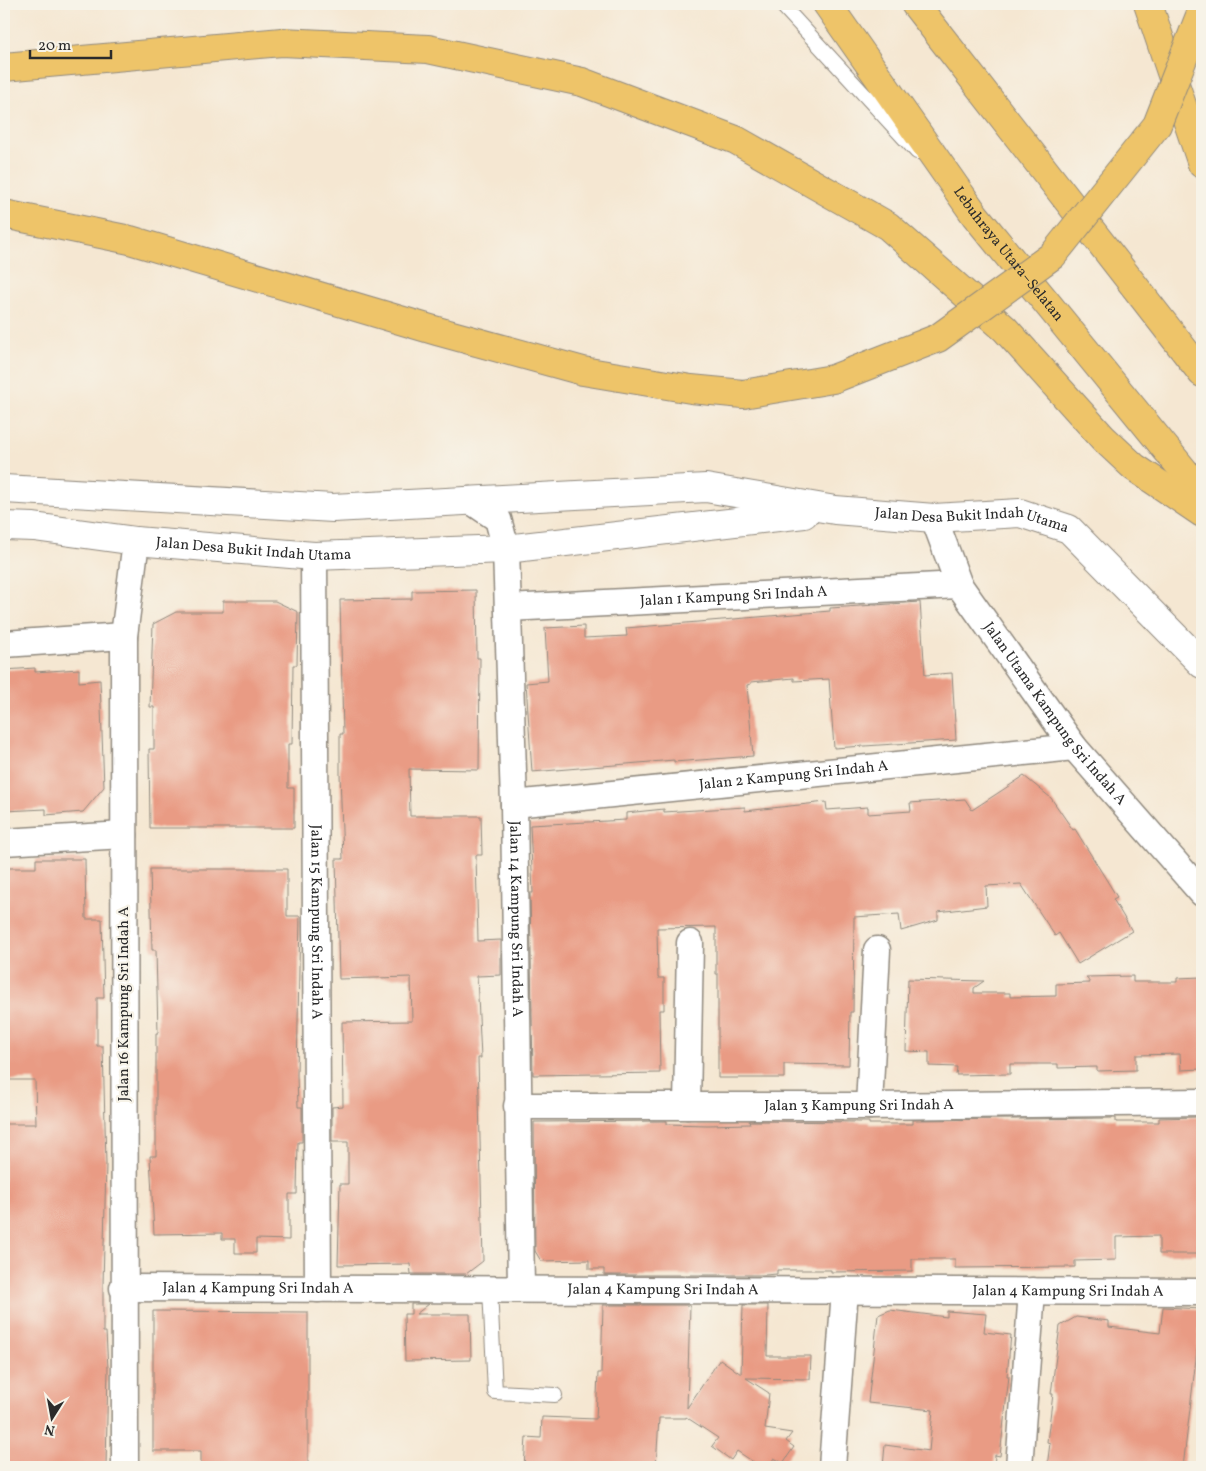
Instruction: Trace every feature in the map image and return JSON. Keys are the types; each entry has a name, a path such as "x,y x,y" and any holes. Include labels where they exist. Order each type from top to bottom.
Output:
{"highway":[{"name":"Lebuhraya Utara–Selatan","path":"826,4 975,215 1202,493"},
{"path":"915,4 1202,373"},
{"path":"1148,4 1202,164"},
{"path":"4,214 130,240 437,331 583,371 691,389 743,394 833,379 938,338 1053,254 1157,125 1202,4"},
{"path":"4,67 282,42 428,49 582,82 736,140 888,226 1005,329 1103,438 1134,467 1202,513"}],"street":[{"name":"Jalan Desa Bukit Indah Utama","path":"4,489 334,508 706,488 835,510 934,518 1020,513 1070,529 1202,664"},
{"path":"470,500 498,519 506,549"},
{"name":"Jalan Desa Bukit Indah Utama","path":"4,526 34,527 136,541 314,556 506,549 835,510"},
{"name":"Jalan Utama Kampung Sri Indah A","path":"934,518 960,585 1074,747 1202,894"},
{"name":"Jalan 16 Kampung Sri Indah A","path":"124,1467 124,636 136,541"},
{"name":"Jalan 14 Kampung Sri Indah A","path":"506,549 514,804 521,1289"},
{"name":"Jalan 15 Kampung Sri Indah A","path":"314,556 318,1289"},
{"name":"Jalan 1 Kampung Sri Indah A","path":"508,608 960,585"},
{"path":"4,644 124,636"},
{"name":"Jalan 2 Kampung Sri Indah A","path":"514,804 1074,747"},
{"path":"4,842 124,835"},
{"path":"687,1106 690,943"},
{"path":"869,1106 877,950"},
{"name":"Jalan 3 Kampung Sri Indah A","path":"517,1106 869,1106 1202,1102"},
{"name":"Jalan 4 Kampung Sri Indah A","path":"123,1288 1202,1292"},
{"path":"832,1467 845,1290"},
{"path":"1019,1467 1032,1291"}],"lane":[{"path":"781,4 975,215"},
{"path":"490,1289 495,1392 556,1395"}],"building":[{"path":"476,590 477,658 480,658 479,770 409,769 410,816 481,816 482,855 476,855 478,941 501,940 501,975 477,976 481,1058 478,1058 483,1261 466,1274 411,1274 410,1264 338,1265 340,1184 348,1184 348,1142 332,1142 332,1107 343,1106 342,1022 412,1021 411,977 339,979 336,859 343,859 340,774 340,734 343,734 340,600 412,599 412,591"},
{"path":"223,601 275,601 298,612 297,665 293,665 292,744 288,744 288,788 294,788 294,828 150,828 149,749 154,749 154,707 150,707 153,624 176,612 223,612"},
{"path":"920,602 925,675 952,673 956,740 834,748 829,679 794,681 794,678 751,682 751,684 747,685 753,756 674,762 674,760 532,772 526,683 548,681 545,628 584,626 584,638 627,636 626,628 830,611 830,608"},
{"path":"35,668 35,672 79,669 79,682 100,680 104,787 83,812 46,815 46,809 5,811 4,670"},
{"path":"1024,776 1051,798 1073,830 1075,829 1117,897 1113,899 1132,931 1078,964 1059,933 1055,936 1021,884 986,886 987,906 938,912 938,920 901,931 899,914 854,917 853,1012 850,1012 849,1065 784,1064 784,1078 718,1078 716,927 657,928 658,978 664,978 664,1010 659,1010 660,1073 533,1075 530,893 533,893 530,825 626,820 626,813 664,809 664,812 745,807 745,811 826,802 827,810 868,807 868,814 911,811 910,803 965,799 972,810"},
{"path":"36,859 85,859 86,919 102,919 104,998 97,998 97,1046 103,1046 106,1164 103,1332 106,1332 108,1368 106,1467 4,1467 4,1124 36,1124 35,1080 4,1080 4,868 36,868"},
{"path":"150,869 287,869 287,916 300,916 297,1075 298,1107 302,1107 302,1142 298,1142 297,1194 289,1194 289,1240 256,1239 256,1253 235,1253 235,1239 222,1239 222,1233 154,1234 150,1156 156,1156 156,1033 158,1033 156,950 152,950"},
{"path":"1133,976 1133,982 1177,982 1177,978 1202,977 1202,1069 1181,1070 1180,1054 1136,1055 1136,1070 1097,1071 1097,1067 1058,1068 1058,1064 1010,1064 1010,1074 956,1075 957,1067 929,1066 929,1052 906,1051 908,979 984,981 974,988 974,993 1010,993 1010,997 1056,996 1056,984 1090,983 1086,977"},
{"path":"1197,1117 1202,1119 1202,1254 1159,1254 1159,1236 1116,1237 1116,1260 1075,1261 1075,1267 955,1268 955,1259 912,1259 912,1271 831,1272 831,1270 777,1270 777,1274 765,1275 604,1275 604,1269 589,1269 589,1260 541,1261 535,1251 534,1122 667,1121 667,1124 708,1125 750,1124 749,1121 913,1124 913,1120 1116,1118 1116,1122 1159,1122 1159,1118"},
{"path":"411,1304 429,1304 416,1314 470,1314 471,1360 405,1361 404,1314 411,1314"},
{"path":"603,1305 690,1305 687,1408 720,1359 741,1374 743,1305 768,1305 767,1356 811,1356 810,1379 746,1378 769,1393 765,1429 792,1433 786,1441 794,1447 783,1463 774,1458 768,1467 761,1467 737,1451 731,1460 712,1446 718,1438 686,1417 659,1418 656,1467 524,1467 526,1437 541,1438 542,1417 596,1419 598,1373 601,1373"},
{"path":"1163,1307 1202,1309 1183,1467 1047,1467 1050,1443 1047,1442 1053,1394 1051,1394 1060,1326 1076,1317 1109,1321 1109,1327 1160,1333"},
{"path":"890,1310 947,1317 947,1311 986,1314 984,1332 1011,1335 1007,1376 1009,1376 1000,1456 995,1455 994,1467 883,1467 885,1445 929,1451 933,1410 868,1403 878,1315"},
{"path":"153,1311 308,1312 308,1467 201,1467 201,1451 153,1451"}]}
